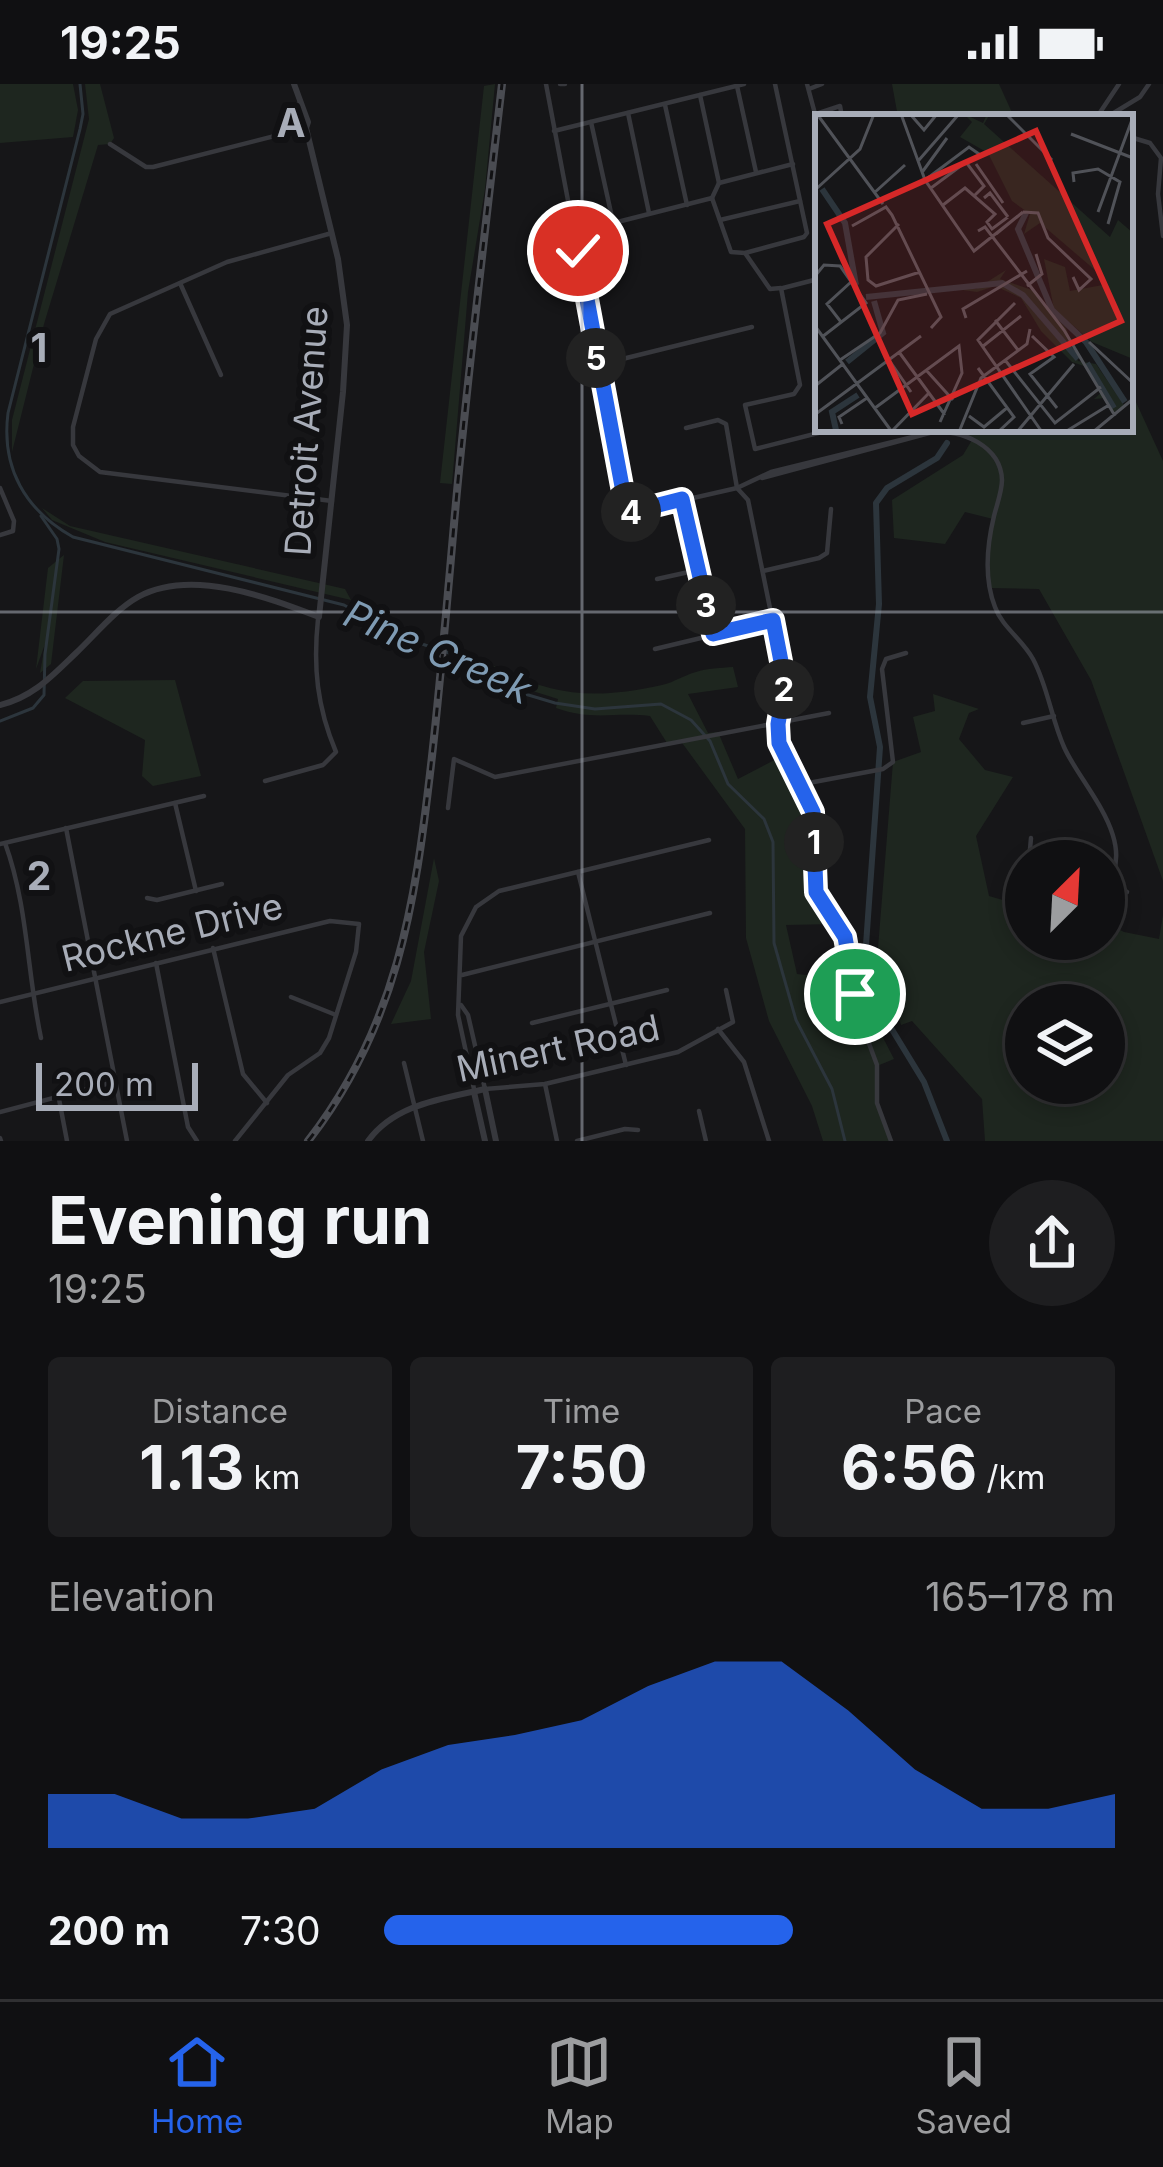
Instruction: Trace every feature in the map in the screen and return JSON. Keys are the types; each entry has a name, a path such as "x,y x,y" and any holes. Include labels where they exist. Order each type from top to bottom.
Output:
{"street":[{"name":"Detroit Avenue","path":"265,781 331,761 336,752 315,677 347,338 332,233 306,128 296,109 294,84"},
{"path":"546,84 627,513 737,488 937,432"},
{"path":"700,95 718,183 712,198 731,252 745,253 807,233 775,84"},
{"path":"822,84 808,87 816,114 840,106 841,114"},
{"path":"1099,114 1119,84"},
{"path":"1112,114 1140,97 1149,84"},
{"path":"554,131 740,85 756,172"},
{"path":"664,103 687,205"},
{"path":"628,112 649,213"},
{"path":"591,122 613,223"},
{"path":"110,144 153,167 306,128"},
{"path":"1133,138 1150,143 1161,158 1158,194 1163,236"},
{"path":"718,183 794,164"},
{"path":"574,233 712,198"},
{"path":"720,220 800,200"},
{"path":"332,233 227,262 122,308 101,326 73,427 73,445 79,456 100,472 332,501"},
{"path":"745,253 770,289 815,280"},
{"path":"180,283 221,375"},
{"path":"781,288 800,386 794,394 745,406 755,449 822,432"},
{"path":"598,365 752,327"},
{"path":"686,428 718,420 726,424 737,488 748,500 785,682 779,743 813,812 816,892 845,937 858,1014 878,1066 877,1103 891,1141"},
{"path":"954,432 979,443 1000,470 1002,482 987,558 994,606 1032,656 1064,749 1097,796 1111,840"},
{"path":"0,488 14,521 13,530 0,535"},
{"path":"682,499 713,634"},
{"path":"764,571 827,553 831,508"},
{"path":"657,580 698,570"},
{"path":"0,705 42,685 131,601 171,585 207,586 319,617"},
{"path":"656,649 773,620"},
{"path":"798,785 879,770 893,762 882,669 886,659 906,653"},
{"path":"448,808 454,759 495,777 830,712"},
{"path":"1023,724 1054,716"},
{"path":"41,1038 32,995 31,955 3,843 204,796"},
{"path":"176,803 196,890"},
{"path":"66,827 127,1141"},
{"path":"485,1141 458,1015 461,936 476,907 499,891 709,840"},
{"path":"578,871 626,1065"},
{"path":"147,898 158,900 222,884"},
{"path":"656,913 659,927"},
{"path":"463,975 710,913"},
{"name":"Rockne Drive","path":"0,1002 330,921 358,924 356,952 337,1016"},
{"path":"528,946 531,959"},
{"path":"213,948 243,1074 267,1103"},
{"path":"156,964 188,1126 197,1141"},
{"path":"532,1023 667,990"},
{"path":"726,990 734,1022 718,1029 744,1062 769,1141"},
{"path":"235,1141 287,1075 320,1053 337,1016 291,997"},
{"path":"461,1005 468,1015 496,1141"},
{"name":"Minert Road","path":"368,1141 378,1127 414,1106 484,1089 545,1084 678,1052 718,1029"},
{"path":"404,1063 423,1141"},
{"path":"0,1112 114,1082"},
{"path":"545,1084 557,1141"},
{"path":"58,1097 67,1141"},
{"path":"699,1112 706,1141"},
{"path":"577,1141 638,1130"}],"shaded area":[{"path":"0,84 73,84 78,110 73,137 0,143"},
{"path":"85,84 100,84 114,138 110,144 98,145 44,324 12,452 12,420 89,119"},
{"path":"495,84 468,292 452,484 440,483 484,86"},
{"path":"892,84 999,84 1013,114 897,114"},
{"path":"1133,396 1163,461 1163,881 1091,680 1039,589 990,588 987,558 993,519 965,512 945,544 894,538 892,500 963,455 972,440 957,432 1133,432"},
{"path":"42,508 70,526 345,589 351,600 105,542 52,520"},
{"path":"64,555 51,664 40,673 45,644 36,669 48,568"},
{"path":"457,646 532,683 578,693 631,691 700,671 733,667 738,687 688,694 708,733 718,732 738,779 784,755 813,812 816,892 822,907 853,927 850,940 877,1026 894,1059 877,1066 878,1105 891,1141 823,1141 812,1106 769,1021 746,938 745,829 680,740 667,743 650,716 569,712 556,708 558,699 498,680","holes":["835,924 845,937 853,980 797,974 786,925"]},
{"path":"175,680 201,776 153,786 142,776 145,740 65,698 83,681"},
{"path":"933,694 979,709 969,713 959,739 985,770 1013,777 976,836 989,896 1005,901 1005,960 1125,960 1125,932 1159,939 1163,915 1163,1141 985,1141 982,1099 912,1021 901,1025 878,948 893,762 921,752 913,717 935,711"},
{"path":"434,858 439,881 424,952 431,1019 391,1024 411,981"}],"waterway":[{"name":"Pine Creek","path":"80,84 80,129 8,413 8,452 29,500 73,537 344,605 398,636 455,655 502,687 595,709 661,704 691,720 710,741 728,784 764,819 773,842 774,943 796,1020 832,1089 845,1141"},
{"path":"947,443 937,458 887,488 876,503 879,604 870,697 880,747 866,945 888,1023 924,1082 947,1141"},
{"path":"0,721 33,708 44,695 59,549 41,516"}],"railway":[{"path":"308,1141 363,1054 382,1009 418,867 502,84"}],"route":[{"path":"578,251 627,513 682,499 713,634 773,620 785,682 779,743 813,812 816,892 845,937 855,994"}]}
